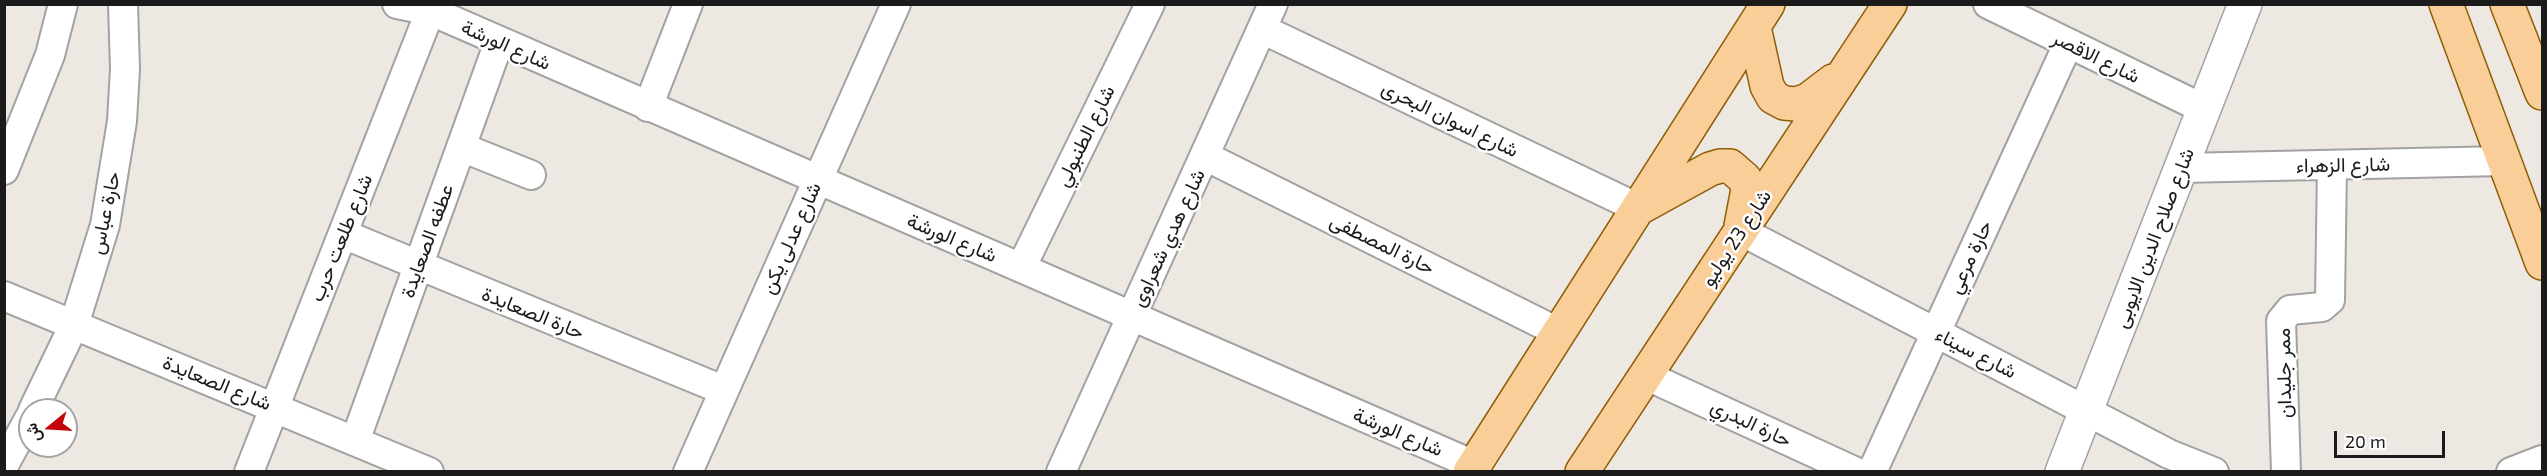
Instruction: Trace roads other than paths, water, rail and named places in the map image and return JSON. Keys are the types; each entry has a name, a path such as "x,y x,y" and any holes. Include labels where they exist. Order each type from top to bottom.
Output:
{"main road":[{"name":"شارع 23 يوليو","path":"1582,471 1890,4"},
{"path":"2446,4 2542,263"},
{"path":"2507,4 2542,93"},
{"path":"1761,16 1767,87 1773,97 1784,103 1796,104 1808,100 1845,72"},
{"path":"1472,468 1761,16"},
{"path":"1638,208 1710,169 1730,166 1745,179 1748,189 1741,231"}],"street":[{"path":"4,170 50,55 63,4"},
{"name":"حارة عباس","path":"39,398 74,325 102,235 115,174 125,69 123,4"},
{"name":"شارع الورشة","path":"397,4 432,8 499,42 1021,268 1472,468"},
{"path":"648,106 688,4"},
{"name":"شارع عدلى يكن","path":"688,471 896,4"},
{"name":"شارع الطنبولي","path":"1021,268 1150,4"},
{"name":"شارع الاقصر","path":"1988,4 2204,109"},
{"name":"شارع صلاح الدين الايوبى","path":"2062,471 2245,4"},
{"name":"شارع طلعت حرب","path":"249,471 432,8"},
{"name":"شارع اسوان البحرى","path":"1268,17 1638,208"},
{"name":"شارع هدي شعراوى","path":"1061,471 1268,17"},
{"name":"عطفه الصعايدة","path":"355,441 499,42"},
{"name":"حارة مرعي","path":"1872,471 2068,44"},
{"path":"461,147 531,176"},
{"name":"حارة المصطفى","path":"1205,156 1558,332"},
{"name":"شارع الزهراء","path":"2181,168 2505,161"},
{"name":"ممر جليدان","path":"2286,471 2281,321 2290,310 2322,307 2330,300 2332,166"},
{"name":"شارع سيناء","path":"1741,231 2169,454 2214,471"},
{"name":"حارة الصعايدة","path":"343,234 723,390"},
{"name":"شارع الصعايدة","path":"4,296 429,471"},
{"name":"حارة البدري","path":"1646,375 1856,471"},
{"path":"4,465 18,439"},
{"path":"2511,471 2542,460"}]}
